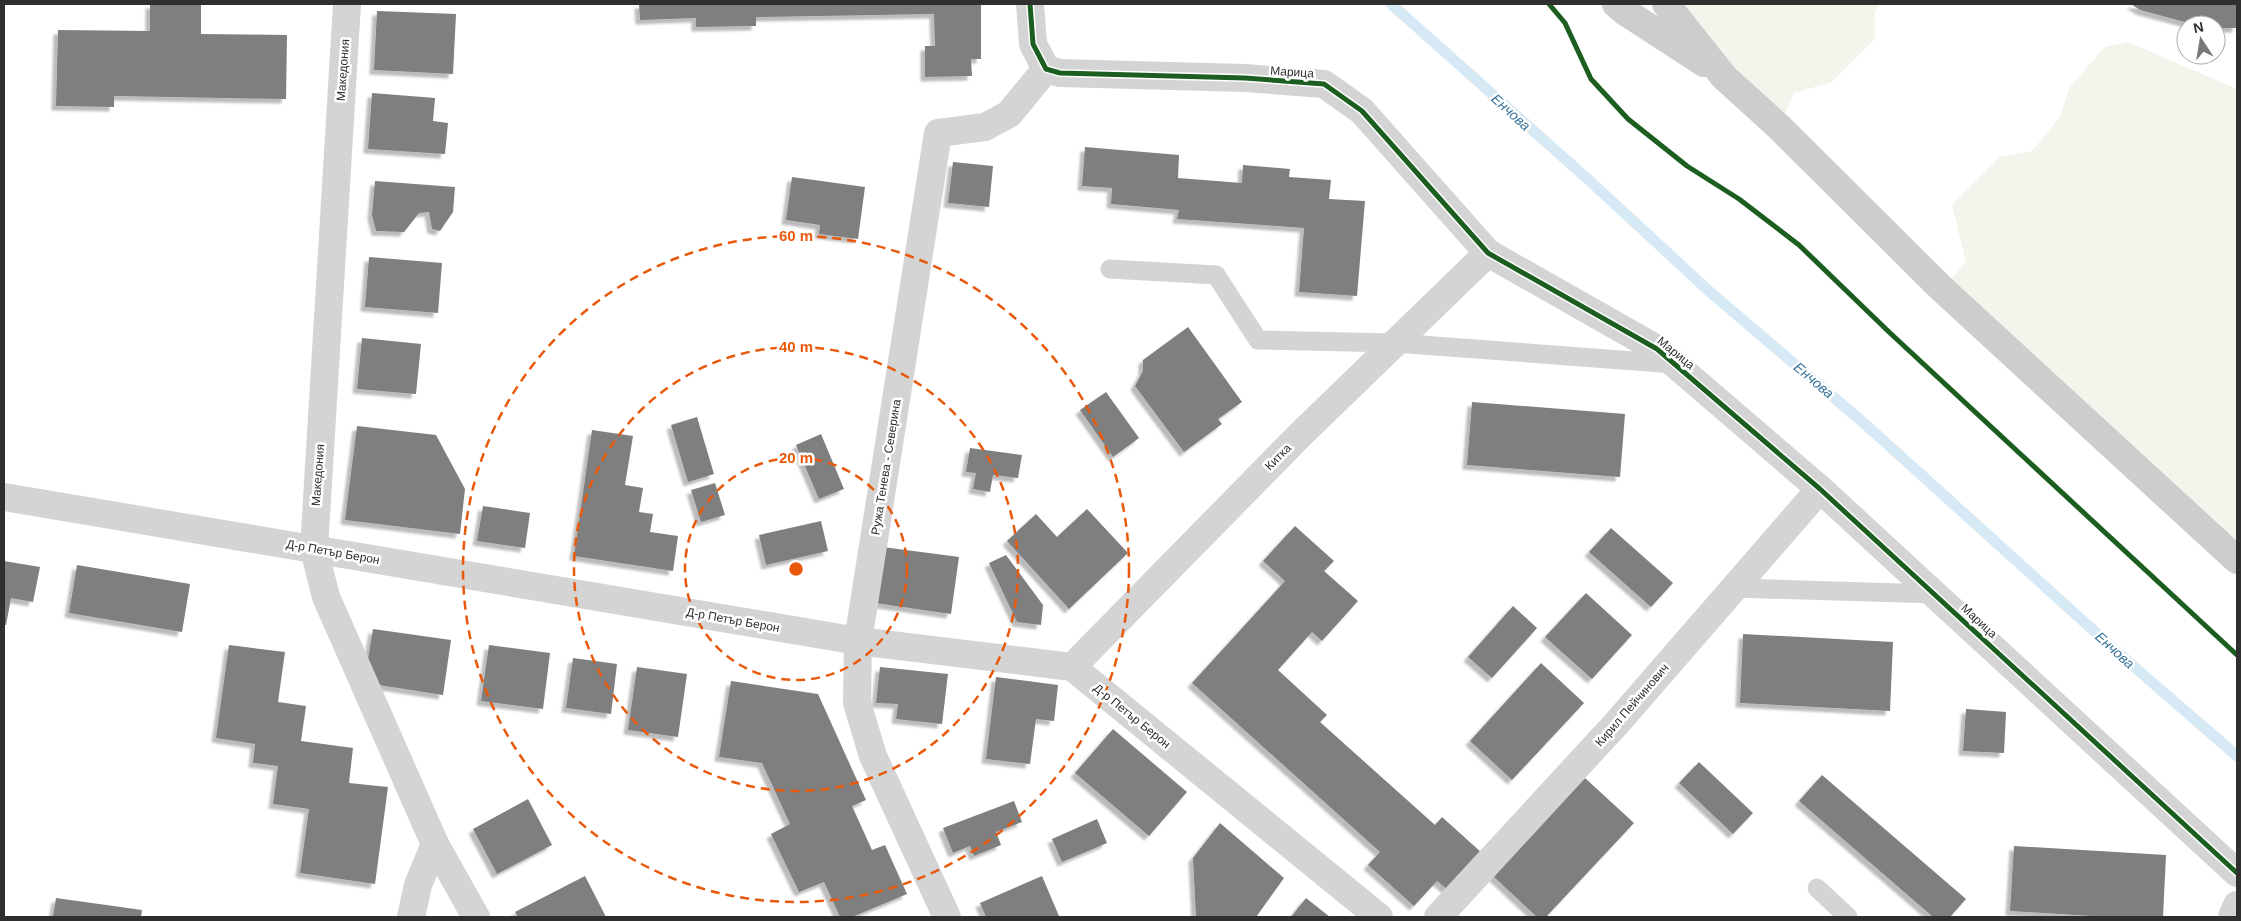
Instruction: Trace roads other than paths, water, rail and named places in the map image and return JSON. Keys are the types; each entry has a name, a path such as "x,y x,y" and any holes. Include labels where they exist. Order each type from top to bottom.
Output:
{"main road":[{"path":"1616,4 1624,12 1724,77 1779,127 1942,289 2237,560"},
{"path":"1666,4 1724,77"}],"street":[{"name":"Македония","path":"347,4 314,548 326,597 435,844 476,917"},
{"path":"1030,4 1033,44 1046,69"},
{"name":"Марица","path":"1046,69 1060,73 1245,78 1324,84 1362,111 1488,253 1658,349 1820,489 2237,873"},
{"name":"Ружа Тенева - Северина","path":"947,917 873,756 857,703 858,641 938,133 985,127 1010,114 1046,69"},
{"name":"Китка","path":"1072,667 1300,435 1488,253"},
{"name":"Кирил Пейчинович","path":"1438,917 1616,724 1820,489"},
{"name":"Д-р Петър Берон","path":"4,497 858,641 1072,667 1379,917"},
{"path":"411,917 418,885 435,844"},
{"path":"2232,917 2237,905"}],"lane":[{"path":"1110,270 1216,275 1258,340 1395,343 1676,364"},
{"path":"1734,588 1935,594"},
{"path":"1817,888 1848,917"}],"waterway":[{"name":"Енчова","path":"1391,4 1591,182 1710,292 1865,424 2124,658 2237,756"}]}
